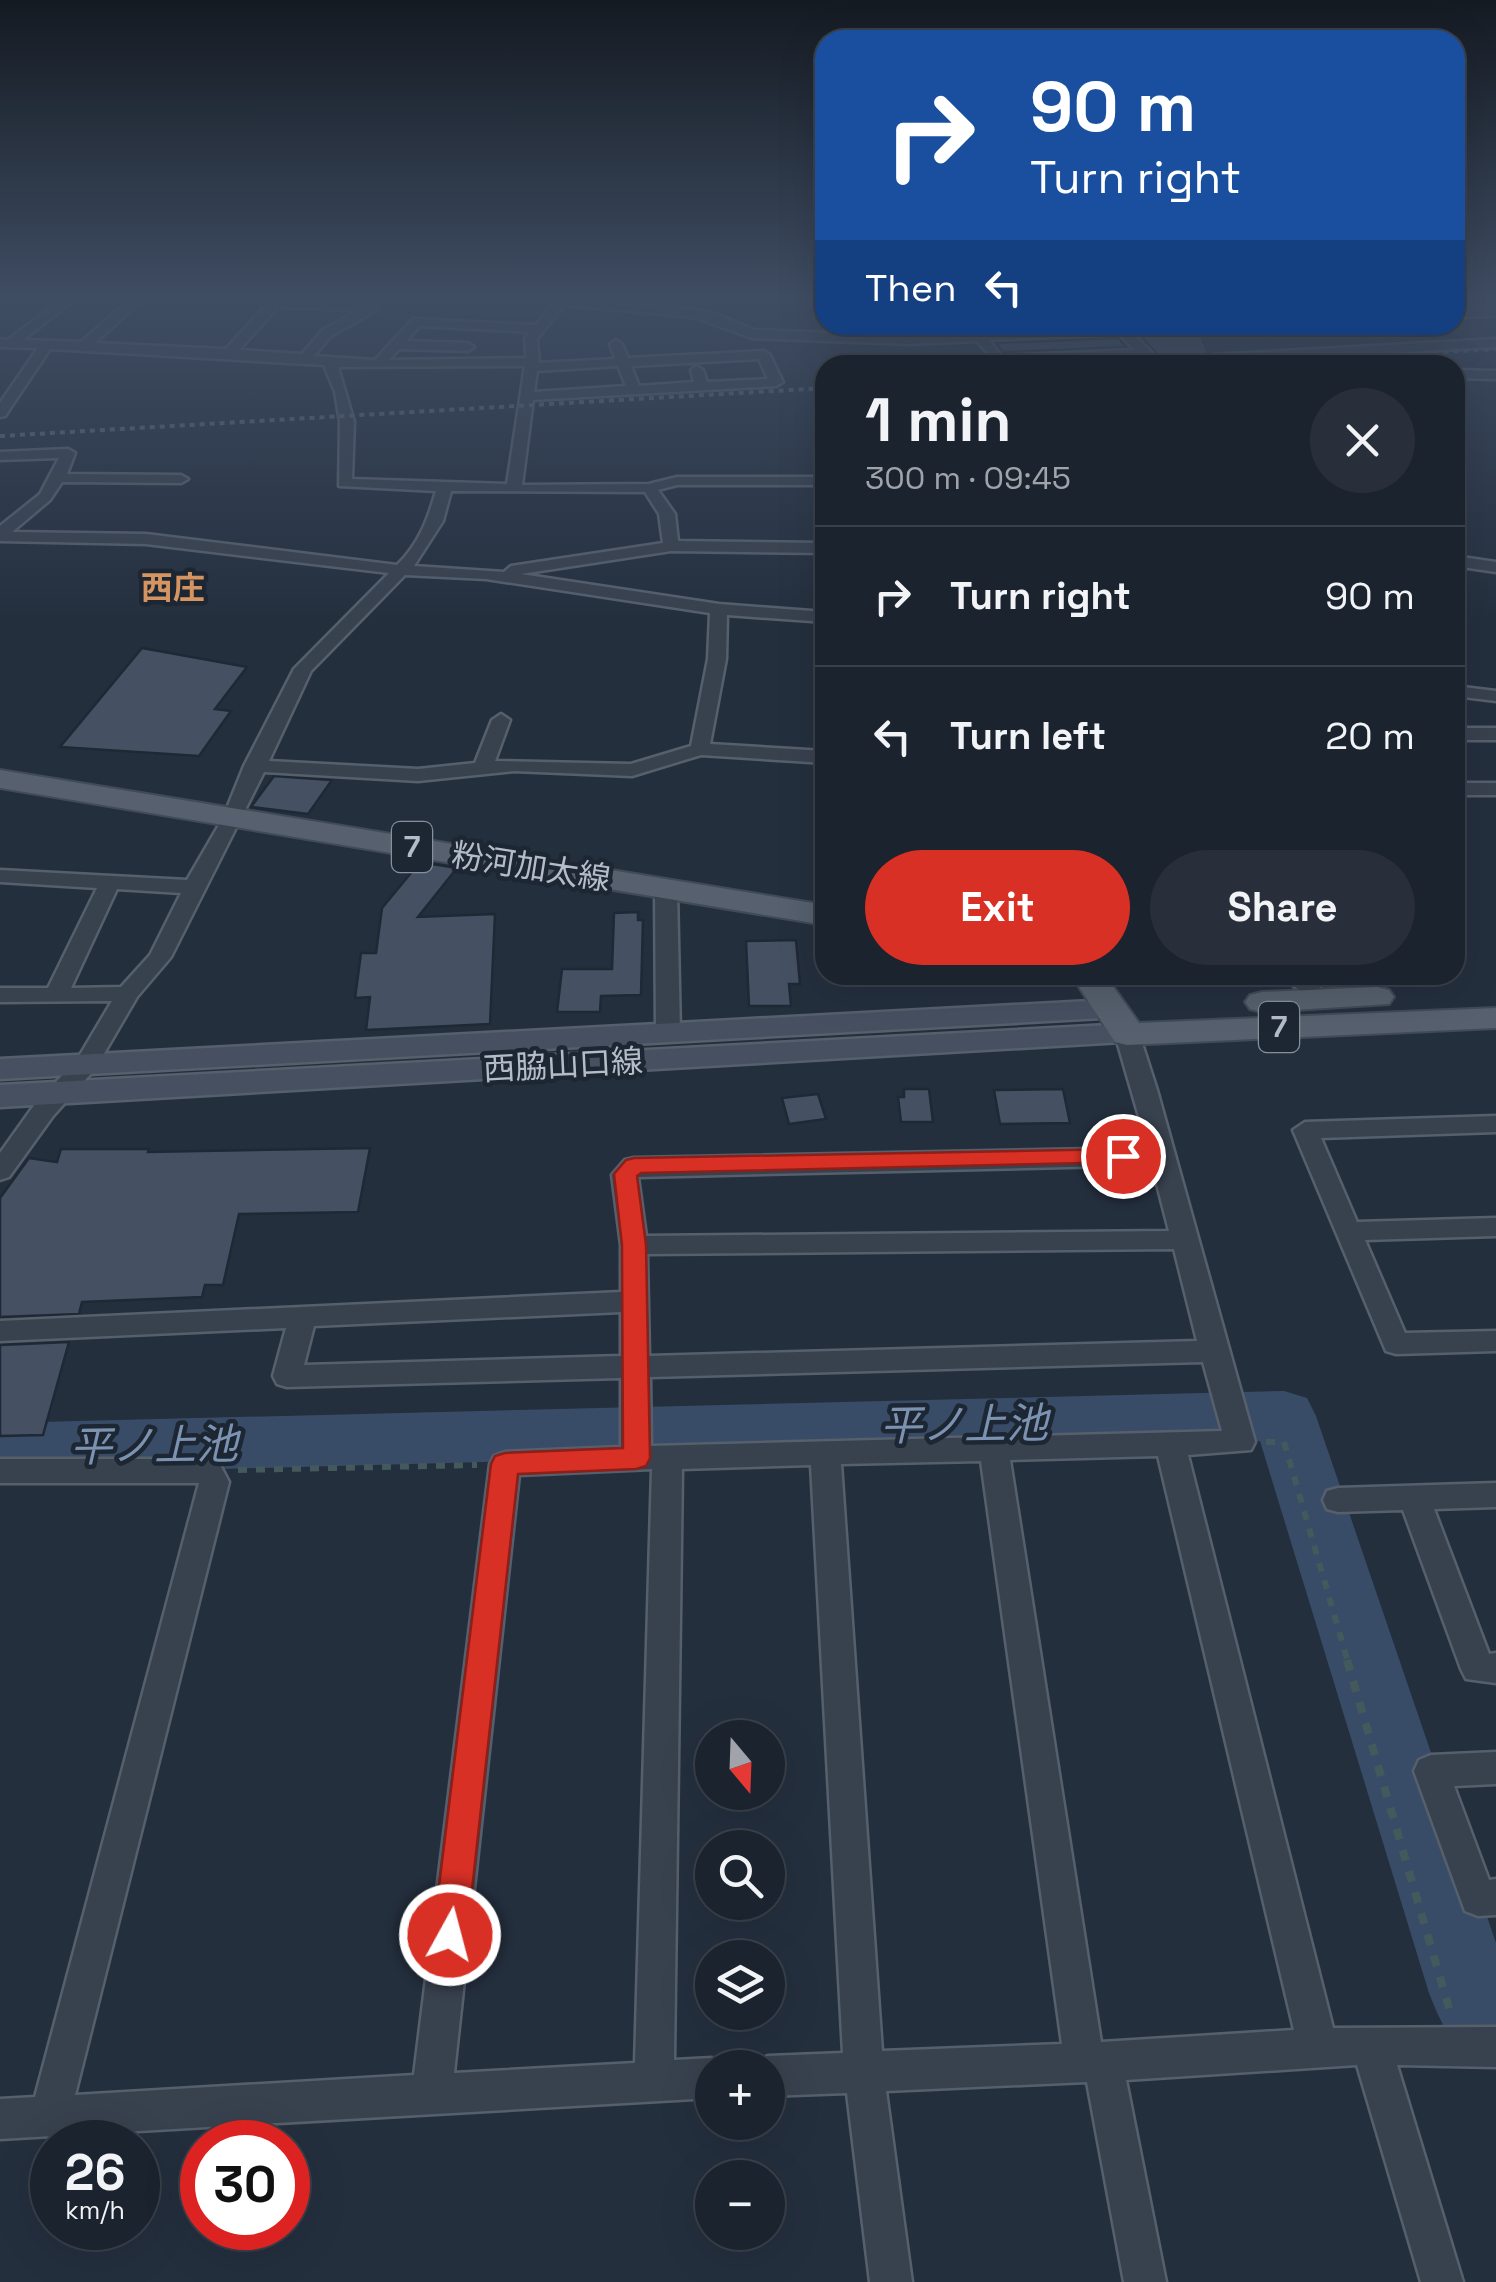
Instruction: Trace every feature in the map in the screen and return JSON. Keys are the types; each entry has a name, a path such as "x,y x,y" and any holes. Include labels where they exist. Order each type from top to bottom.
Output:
{"main road":[{"name":"粉河加太線","path":"0,779 815,913"},
{"path":"1095,985 1121,1022"},
{"name":"7","path":"1121,1022 1318,999 1496,993"},
{"name":"7","path":"1121,1022 1496,1018"}],"street":[{"path":"344,407 348,456 344,483 513,489 815,481"},
{"path":"513,489 526,441 527,407"},
{"path":"0,456 68,452 45,497 0,535"},
{"path":"58,478 181,478"},
{"path":"0,1171 44,1110 87,1064 127,994 160,957 303,669 417,554 435,521 444,488"},
{"path":"649,488 667,514 671,546"},
{"path":"0,535 146,539 402,570 486,574 720,608 815,616"},
{"path":"486,574 671,546 815,548"},
{"path":"1465,563 1496,567"},
{"path":"700,749 717,659 720,608"},
{"path":"1465,693 1496,696"},
{"path":"482,768 500,720"},
{"path":"1465,734 1496,734"},
{"path":"254,766 418,775 514,765 632,770 700,749 815,756"},
{"path":"1465,789 1496,788"},
{"path":"0,876 194,887"},
{"path":"56,995 110,882"},
{"path":"666,889 668,1033"},
{"path":"1307,985 1318,999"},
{"path":"0,995 127,994"},
{"path":"432,2092 505,1464 644,1446 825,1454 1171,1446 1236,1426 1160,1156 1146,1090 1121,1022"},
{"name":"西脇山口線","path":"0,1069 668,1033 1121,1022"},
{"name":"西脇山口線","path":"0,1096 1121,1022"},
{"path":"1496,1124 1305,1130 1396,1344 1496,1341"},
{"path":"654,2080 644,1446 636,1367 634,1245 626,1174 634,1166 1160,1156"},
{"path":"1348,1231 1496,1227"},
{"path":"634,1245 1184,1240"},
{"path":"0,1331 635,1301"},
{"path":"303,1316 287,1376 1214,1351"},
{"path":"1171,1446 1318,2048"},
{"path":"994,1450 1093,2063 1146,2282"},
{"path":"825,1454 864,2071 890,2282"},
{"path":"0,1471 208,1471 214,1482 50,2115"},
{"path":"1338,1500 1496,1496"},
{"path":"1414,1498 1478,1668 1496,1668"},
{"path":"1496,1768 1431,1770 1478,1898 1496,1897"},
{"path":"785,2075 1093,2063 1371,2045 1478,2047"},
{"path":"1371,2045 1442,2282"},
{"path":"0,2119 695,2079"}],"path":[{"path":"1236,1426 1284,1442 1478,2047"},
{"path":"208,1471 505,1464"}],"building":[{"path":"142,648 247,667 215,709 231,711 199,756 60,747"},
{"path":"274,776 332,780 308,814 251,807"},
{"path":"420,862 457,868 418,917 495,914 490,1024 366,1030 370,997 355,998 361,953 376,953 382,908"},
{"path":"638,912 638,920 643,920 641,995 601,996 600,1012 557,1012 562,969 612,969 614,913"},
{"path":"796,940 800,984 789,984 791,1006 749,1006 746,941"},
{"path":"904,1089 929,1089 933,1122 901,1122 898,1097 904,1097"},
{"path":"1063,1089 1070,1123 1000,1124 994,1090"},
{"path":"818,1094 826,1119 789,1124 782,1098"},
{"path":"370,1148 358,1212 239,1214 223,1285 205,1285 202,1297 82,1302 79,1314 0,1317 0,1198 29,1158 57,1162 61,1149 149,1149 148,1152"},
{"path":"69,1342 43,1435 0,1436 0,1345"}],"waterway":[{"name":"平ノ上池","path":"0,1449 1284,1416 1471,1993 1489,2019 1496,2021"}],"railway":[{"path":"0,436 490,407"}],"district":[{"name":"西庄","path":"173,588"}],"route":[{"path":"450,1935 505,1464 636,1458 634,1245 626,1174 634,1166 1123,1156"}]}
